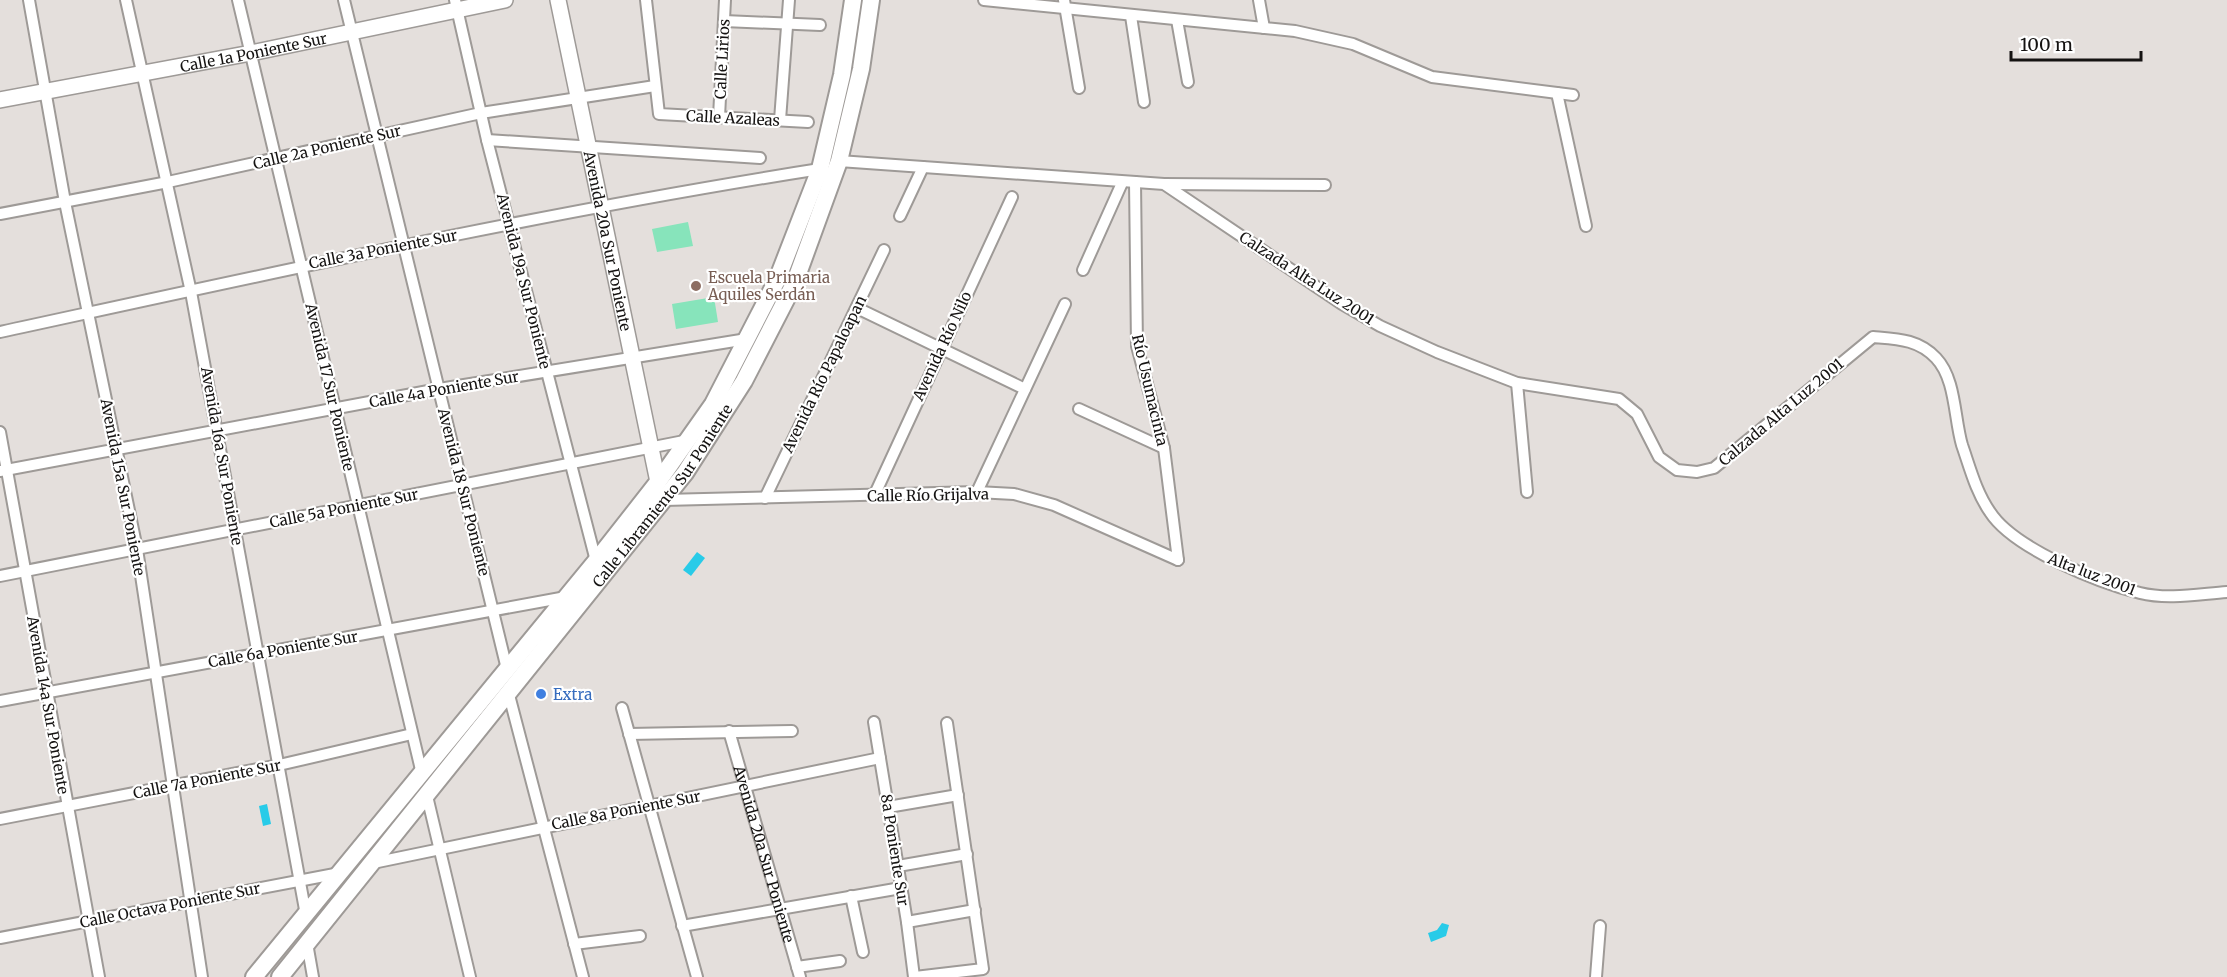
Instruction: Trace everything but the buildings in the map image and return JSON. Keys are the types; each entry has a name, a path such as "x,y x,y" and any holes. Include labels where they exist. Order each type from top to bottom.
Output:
{"main road":[{"name":"Calle Libramiento Sur Poniente","path":"254,977 596,561 658,482 713,404 777,280 820,169 842,75 853,0"},
{"name":"Calle Libramiento Sur Poniente","path":"280,977 664,500 719,422 795,282 839,161 861,69 871,0"},
{"name":"Calle Libramiento Sur Poniente","path":"263,977 306,926 309,911"},
{"name":"Calle Libramiento Sur Poniente","path":"272,977 310,931 323,923"}],"street":[{"name":"Avenida 15a Sur Poniente","path":"29,0 87,314 137,549 202,977"},
{"name":"Avenida 16a Sur Poniente","path":"126,0 191,292 259,654 298,879 309,911"},
{"name":"Avenida 17 Sur Poniente","path":"238,0 422,774"},
{"name":"Avenida 18 Sur Poniente","path":"344,0 507,669"},
{"name":"Calle 1a Poniente Sur","path":"0,100 352,32 456,5 505,0"},
{"name":"Avenida 20a Sur Poniente","path":"558,0 658,482"},
{"path":"646,0 655,86"},
{"name":"Calle Lirios","path":"719,117 726,0"},
{"path":"780,120 789,0"},
{"path":"984,0 1064,4 1131,16 1264,28 1322,36 1353,44 1431,77 1573,95"},
{"path":"1259,0 1264,28"},
{"path":"1064,4 1079,88"},
{"name":"Avenida 19a Sur Poniente","path":"456,5 487,140 596,561"},
{"path":"1131,16 1144,102"},
{"path":"1178,20 1188,82"},
{"path":"724,21 820,25"},
{"name":"Calle 2a Poniente Sur","path":"0,214 168,182 481,113 655,86"},
{"name":"Calle Azaleas","path":"655,86 658,114 808,122"},
{"path":"1557,93 1586,226"},
{"path":"487,140 760,158"},
{"path":"839,161 1122,183 1325,185"},
{"path":"900,216 923,166"},
{"name":"Calle 3a Poniente Sur","path":"0,333 191,292 301,265 600,206 820,169"},
{"name":"Río Usumacinta","path":"1135,182 1137,346 1164,448 1178,560"},
{"path":"1083,270 1122,183"},
{"name":"Calzada Alta Luz 2001","path":"1164,184 1342,304 1380,326 1437,352 1517,383 1619,399 1637,414 1659,457 1677,470 1697,472 1714,468 1873,337"},
{"name":"Avenida Río Nilo","path":"874,496 1012,197"},
{"name":"Avenida Río Papaloapan","path":"765,498 884,250"},
{"path":"977,492 1065,304"},
{"path":"858,308 1025,389"},
{"name":"Alta luz 2001","path":"1873,337 1914,341 1936,358 1945,372 1960,438 1976,487 1990,514 2010,534 2050,560 2140,594 2169,597 2227,592"},
{"name":"Calle 4a Poniente Sur","path":"3,470 439,389 747,339"},
{"path":"1517,383 1527,492"},
{"path":"1079,409 1164,448"},
{"name":"Avenida 14a Sur Poniente","path":"0,432 3,470 24,571 99,977"},
{"name":"Calle 5a Poniente Sur","path":"0,576 689,440"},
{"name":"Calle Río Grijalva","path":"664,500 977,492 1014,494 1054,505 1178,560"},
{"name":"Calle 6a Poniente Sur","path":"0,701 567,597"},
{"path":"509,695 584,977"},
{"path":"622,708 697,977"},
{"name":"8a Poniente Sur","path":"874,722 914,977"},
{"path":"914,977 983,969 947,723"},
{"name":"Avenida 20a Sur Poniente","path":"729,731 799,972"},
{"path":"629,734 792,731"},
{"name":"Calle 7a Poniente Sur","path":"0,819 279,765 412,734"},
{"name":"Calle 8a Poniente Sur","path":"373,863 880,758"},
{"path":"888,807 958,795"},
{"path":"427,796 470,977"},
{"path":"898,866 967,854"},
{"name":"Calle Octava Poniente Sur","path":"0,938 298,879 340,873"},
{"path":"682,926 901,888"},
{"path":"851,896 863,952"},
{"path":"907,922 975,910"},
{"path":"1596,977 1600,926"},
{"path":"574,944 640,936"},
{"path":"307,943 313,977"},
{"path":"799,972 840,961"}],"green space":[{"path":"688,222 693,246 657,252 652,229"},
{"path":"714,297 718,322 676,329 672,304"}],"water":[{"path":"697,552 705,558 691,576 683,570"},
{"path":"267,804 271,824 263,826 259,806"},
{"path":"1442,923 1449,925 1446,936 1431,942 1428,933 1437,930"}],"place":[{"name":"Escuela Primaria Aquiles Serdán","path":"696,286"},
{"name":"Extra","path":"541,694"}]}
